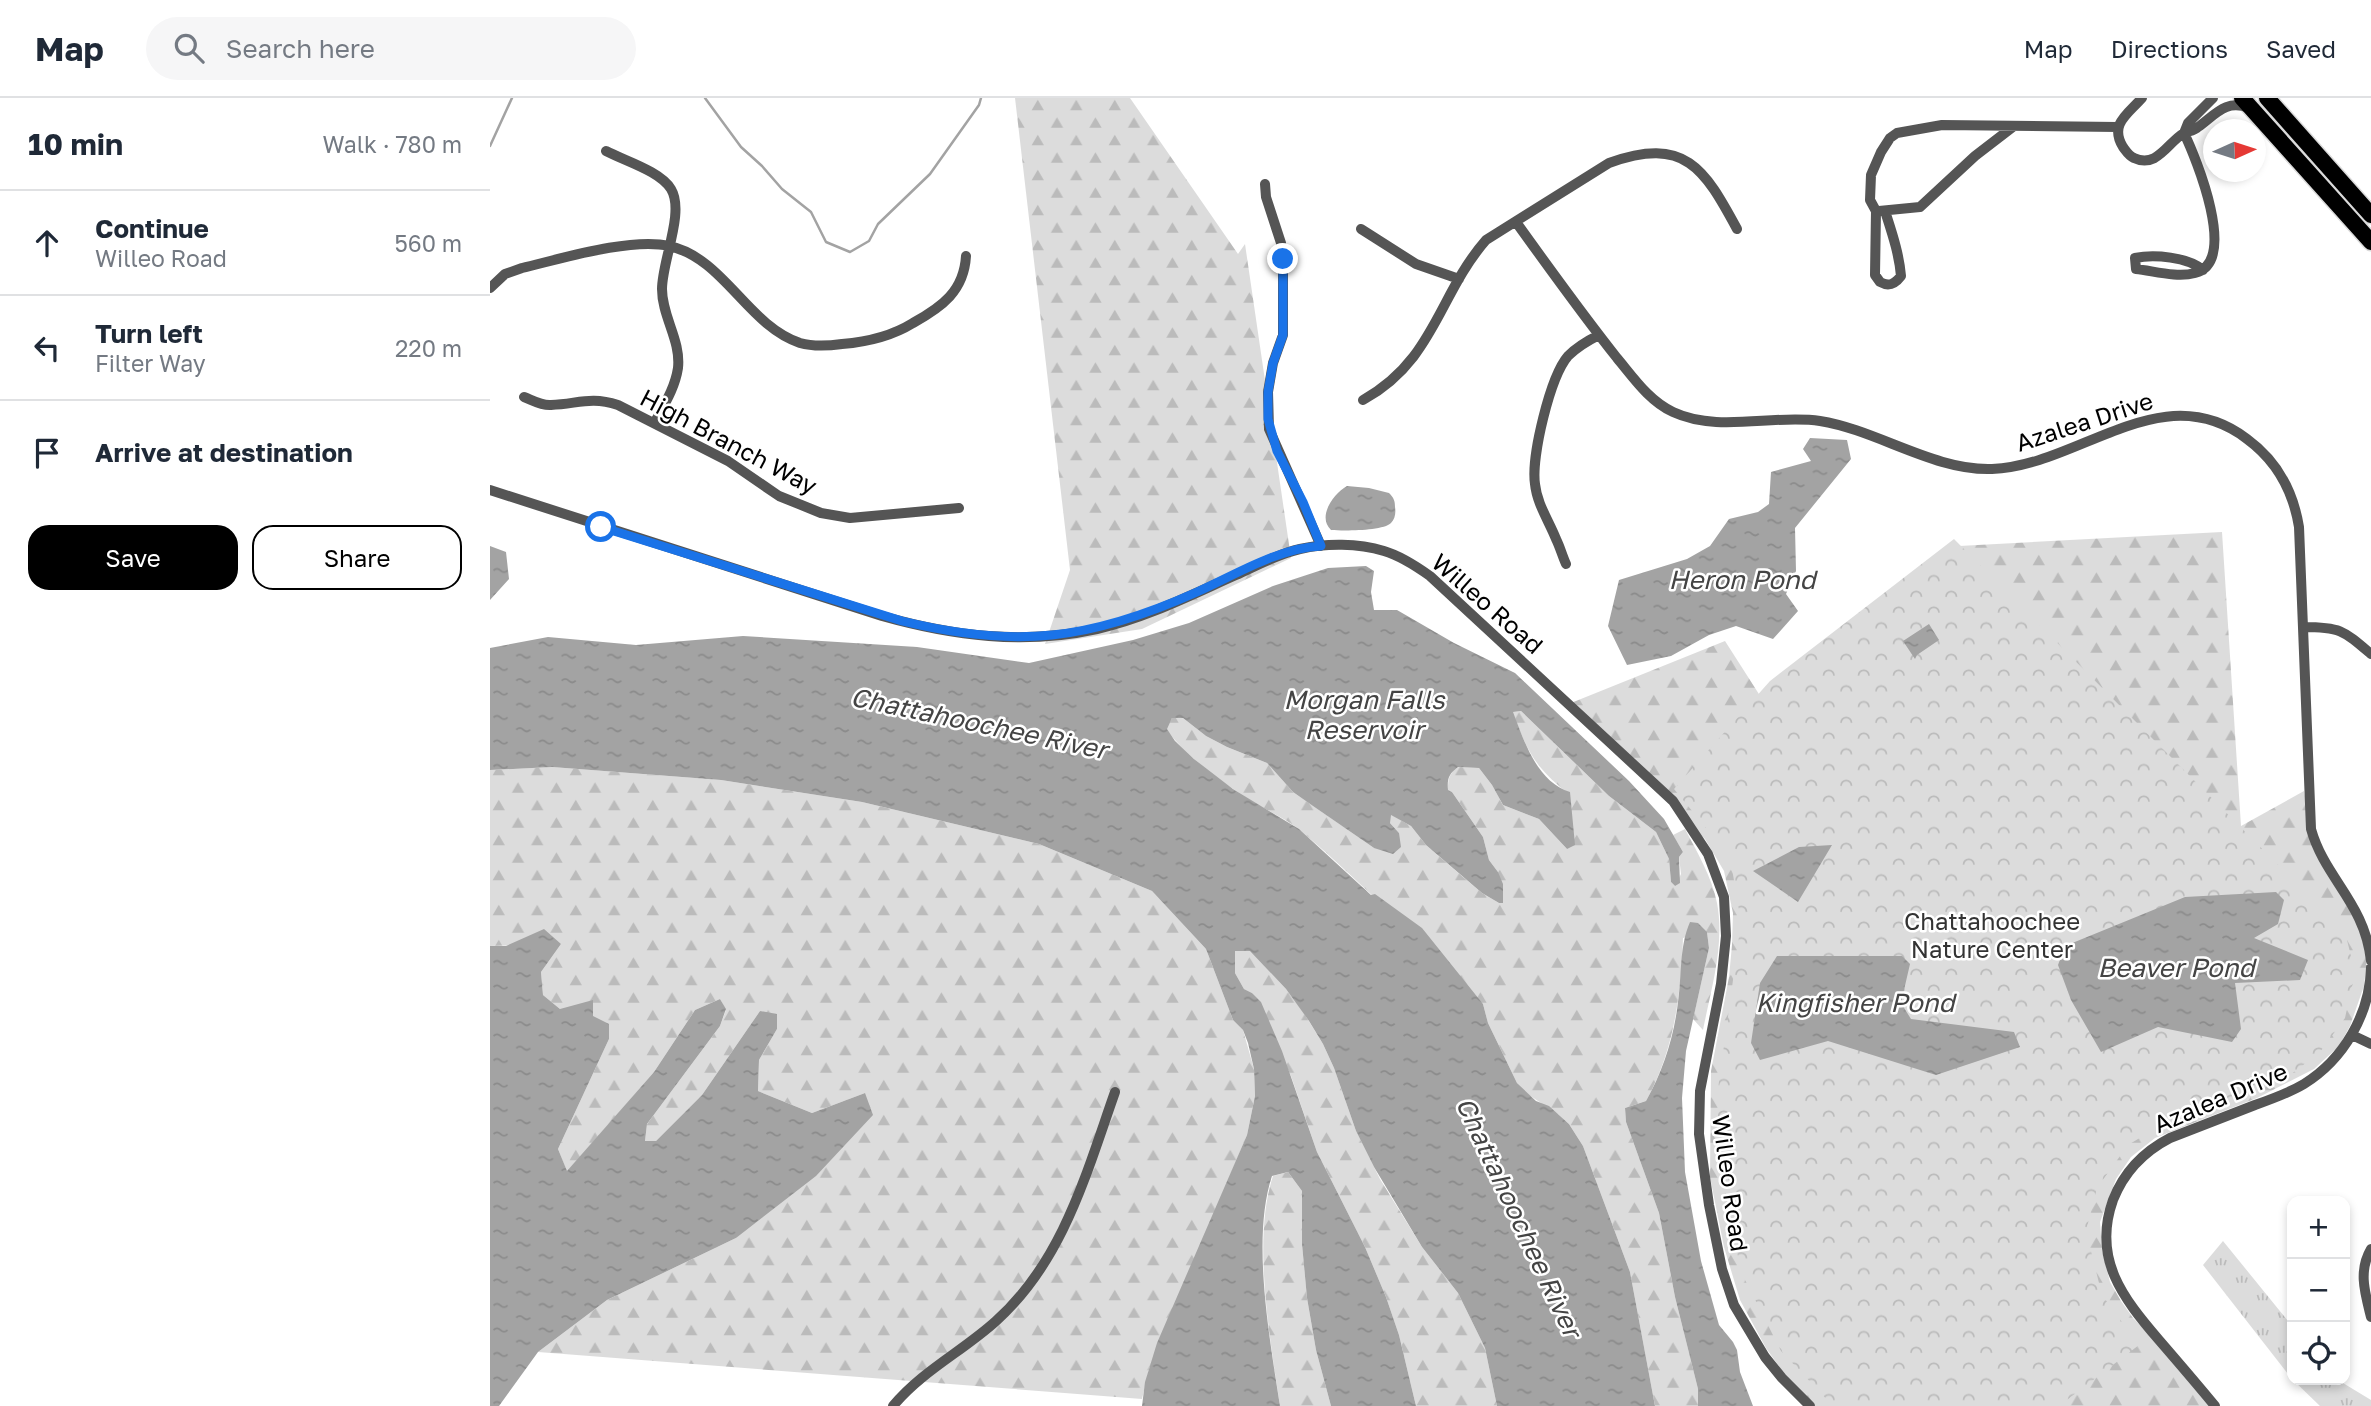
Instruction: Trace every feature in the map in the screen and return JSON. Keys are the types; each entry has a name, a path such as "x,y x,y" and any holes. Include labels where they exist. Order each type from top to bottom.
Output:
{"highway":[{"path":"2267,98 2371,215"},
{"path":"2247,104 2371,242"}],"street":[{"path":"2142,98 2117,127 2119,140 2127,153 2140,160 2150,160 2160,155 2184,133 2188,123 2213,98"},
{"path":"2184,133 2196,130 2218,110 2247,104"},
{"path":"1880,211 1875,275 1880,282 1890,285 1896,283 1901,276 1898,252 1880,211 1870,200 1871,175 1881,152 1891,138 1897,134 1942,125 2117,127"},
{"path":"1880,211 1920,207 1975,156 2014,126"},
{"path":"2184,133 2204,182 2211,214 2213,253 2210,264 2203,270 2195,274 2178,275 2136,269 2134,263 2136,258 2150,256 2189,262 2203,270"},
{"path":"606,151 653,173 670,188 675,203 675,215 663,269 662,292 677,349 678,364 673,386 655,422"},
{"path":"1363,400 1381,390 1423,346 1471,258 1486,240 1609,163 1632,155 1655,153 1683,160 1705,176 1737,229"},
{"path":"1265,184 1283,259 1283,335 1273,363 1268,392 1269,429 1321,546"},
{"name":"Azalea Drive","path":"1516,222 1598,335 1643,390 1673,412 1698,420 1787,418 1823,421 1970,468 2009,468 2030,463 2122,427 2159,416 2190,416 2217,422 2240,433 2260,448 2277,468 2290,492 2299,527 2311,829 2320,853 2367,921 2371,961"},
{"path":"1361,229 1416,264 1459,279"},
{"path":"490,289 505,274 522,268 630,244 656,243 681,249 702,261 781,334 801,343 821,346 882,337 931,313 957,288 965,272 967,256"},
{"path":"1566,564 1539,500 1535,485 1535,460 1551,387 1557,372 1567,357 1598,335"},
{"name":"High Branch Way","path":"524,397 549,406 581,400 608,402 655,422 728,461 779,496 821,513 850,518 959,508"},
{"name":"Willeo Road","path":"490,490 882,616 944,631 1002,638 1059,635 1114,625 1170,604 1292,551 1321,546 1355,546 1383,551 1430,576 1673,801 1699,839 1720,883 1726,914 1723,971 1703,1067 1699,1112 1702,1163 1726,1282 1744,1323 1773,1368 1810,1406"},
{"path":"2302,627 2345,632 2371,654"},
{"name":"Azalea Drive","path":"2215,1406 2130,1306 2116,1282 2109,1262 2107,1243 2108,1219 2114,1197 2134,1163 2152,1148 2169,1138 2286,1093 2304,1084 2330,1063 2352,1035 2368,993 2371,967"},
{"path":"2352,1035 2371,1044"},
{"path":"893,1406 929,1371 997,1320 1041,1270 1078,1197 1115,1092"},
{"path":"2371,1249 2365,1260 2363,1278 2371,1317"}],"green space":[{"path":"1015,98 1130,98 1238,254 1245,244 1291,558 1142,629 1045,644 1070,570"},
{"name":"Chattahoochee Nature Center","path":"2222,532 2241,826 2304,791 2314,845 2353,906 2368,948 2364,986 2350,1026 2339,1046 2314,1069 2257,1098 2155,1138 2131,1157 2116,1179 2100,1222 2102,1250 2110,1282 2121,1301 2133,1318 2185,1369 2214,1406 1807,1406 1766,1348 1740,1300 1724,1247 1710,1177 1711,1071 1729,977 1732,945 1733,913 1724,871 1705,839 1566,705 1725,641 1964,1015 1959,546"},
{"name":"Chattahoochee Nature Center","path":"1954,539 2345,932 2355,972 2345,1018 2320,1052 2290,1075 2158,1127 2128,1145 2097,1188 2086,1231 2102,1295 2139,1345 2059,1406 1833,1406 1781,1351 1741,1272 1718,1152 1718,1089 1741,922 1730,857 1674,789 1770,681"},
{"path":"1521,711 1609,796 1656,832 1669,859 1671,882 1675,886 1681,874 1679,857 1683,852 1673,835 1685,829 1715,893 1719,919 1718,951 1703,1030 1693,1019 1709,948 1707,932 1683,938 1678,1001 1663,1062 1646,1101 1625,1108 1626,1122 1659,1213 1675,1297 1698,1389 1698,1406 1655,1406 1630,1272 1583,1146 1569,1124 1526,1093 1517,1083 1488,1023 1483,1004 1371,894 1301,831 1209,772 1166,729 1172,718 1183,718 1206,736 1267,763 1293,792 1374,848 1399,833 1390,823 1390,814 1411,826 1426,845 1482,893 1499,903 1498,872 1489,860 1483,837 1448,790 1448,782 1458,767 1479,768 1503,805 1539,819 1567,849 1565,791 1545,773 1527,747 1512,712"},
{"path":"552,767 721,780 862,802 1039,844 1152,891 1206,949 1233,1020 1243,1030 1254,1069 1255,1096 1247,1135 1149,1369 1142,1399 538,1352 607,1300 736,1238 865,1093 812,1113 758,1091 759,1060 777,1029 760,1011 702,1095 656,1141 645,1141 647,1124 720,1026 726,1010 720,999 695,1010 654,1072 567,1172 558,1149 609,1039 560,1009 543,995 541,972 561,944 490,946 490,770"},
{"path":"1235,951 1251,951 1286,989 1323,1044 1356,1131 1380,1179 1422,1247 1458,1293 1485,1348 1497,1406 1416,1406 1399,1335 1386,1297 1365,1247 1317,1152 1291,1076 1252,993 1244,989 1235,973"},
{"path":"1288,1172 1302,1191 1302,1244 1307,1298 1316,1350 1331,1406 1280,1406 1265,1290 1264,1229 1273,1176"},
{"path":"2223,1241 2287,1320 2287,1373 2203,1265"},
{"path":"2298,1385 2346,1385 2371,1400 2371,1406 2320,1406"}],"water":[{"name":"Heron Pond","path":"1810,438 1847,440 1851,459 1795,528 1796,571 1786,594 1798,611 1773,639 1736,626 1709,635 1671,656 1627,665 1608,626 1619,580 1687,559 1710,546 1729,519 1758,512 1769,504 1771,472 1811,461 1803,449"},
{"path":"1347,486 1389,493 1395,503 1392,521 1387,526 1372,529 1331,530 1326,519 1328,506"},
{"path":"490,546 506,552 509,579 490,600"},
{"name":"Morgan Falls Reservoir","path":"1366,566 1374,571 1371,592 1374,610 1397,610 1454,643 1515,673 1629,781 1664,819 1683,852 1679,857 1680,883 1675,886 1671,882 1669,859 1656,832 1609,796 1521,711 1513,712 1533,759 1549,779 1570,792 1575,845 1567,849 1539,819 1503,805 1479,768 1458,767 1449,777 1448,790 1483,837 1489,860 1503,884 1503,903 1482,893 1426,845 1411,826 1391,815 1390,823 1399,833 1401,847 1393,854 1374,848 1293,792 1267,763 1206,736 1183,718 1172,718 1167,729 1194,759 1233,789 1299,829 1371,895 1375,894 1422,928 1483,1004 1488,1023 1517,1083 1536,1101 1549,1106 1569,1124 1583,1146 1630,1272 1655,1406 1497,1406 1485,1348 1458,1293 1422,1247 1374,1167 1356,1131 1323,1044 1286,989 1250,951 1235,951 1235,973 1244,989 1261,1002 1282,1051 1317,1152 1365,1247 1386,1297 1399,1335 1416,1406 1331,1406 1316,1350 1307,1298 1302,1244 1302,1191 1288,1172 1272,1176 1263,1229 1264,1290 1280,1406 1142,1406 1145,1382 1157,1343 1247,1135 1255,1096 1254,1069 1248,1043 1243,1030 1233,1020 1206,949 1152,891 1039,844 862,802 721,780 552,767 490,770 490,648 548,637 636,645 743,636 917,647 1029,663 1133,640 1189,623 1273,586 1328,568"},
{"path":"1929,624 1939,640 1915,659 1903,641"},
{"path":"1832,845 1798,902 1753,871 1799,847"},
{"name":"Beaver Pond","path":"2276,892 2284,900 2278,924 2254,938 2308,960 2300,980 2235,983 2241,1029 2232,1042 2158,1027 2101,1052 2071,1000 2058,965 2065,946 2185,897"},
{"path":"1690,922 1698,923 1707,932 1709,948 1686,1051 1682,1098 1685,1172 1701,1261 1719,1325 1737,1350 1740,1372 1753,1406 1698,1406 1698,1389 1675,1297 1659,1213 1626,1122 1625,1108 1646,1101 1667,1053 1676,1015 1682,951"},
{"path":"544,929 561,944 541,972 543,995 560,1009 593,1000 593,1016 609,1024 609,1039 558,1149 567,1171 654,1072 695,1010 720,999 726,1009 720,1026 647,1124 645,1141 656,1141 702,1095 760,1011 777,1014 777,1029 759,1060 758,1091 812,1113 865,1093 873,1115 816,1176 736,1238 607,1300 538,1352 499,1406 490,1406 490,946 506,946"},
{"name":"Kingfisher Pond","path":"1777,956 1902,956 1910,964 1901,1003 1911,1019 2014,1032 2020,1047 1936,1075 1828,1041 1760,1060 1751,1043 1760,983"}],"waterway":[{"path":"490,146 512,98"},
{"path":"705,98 741,147 782,189 811,212 826,242 850,252 869,241 878,224 930,174 979,105 981,98"}],"route":[{"path":"601,527 882,616 944,631 1018,638 1067,634 1114,625 1170,604 1292,551 1321,546 1269,429 1268,392 1273,363 1283,335 1283,259"}],"water label":[{"name":"Chattahoochee River","path":"979,723"},
{"name":"Chattahoochee River","path":"1519,1217"}]}
